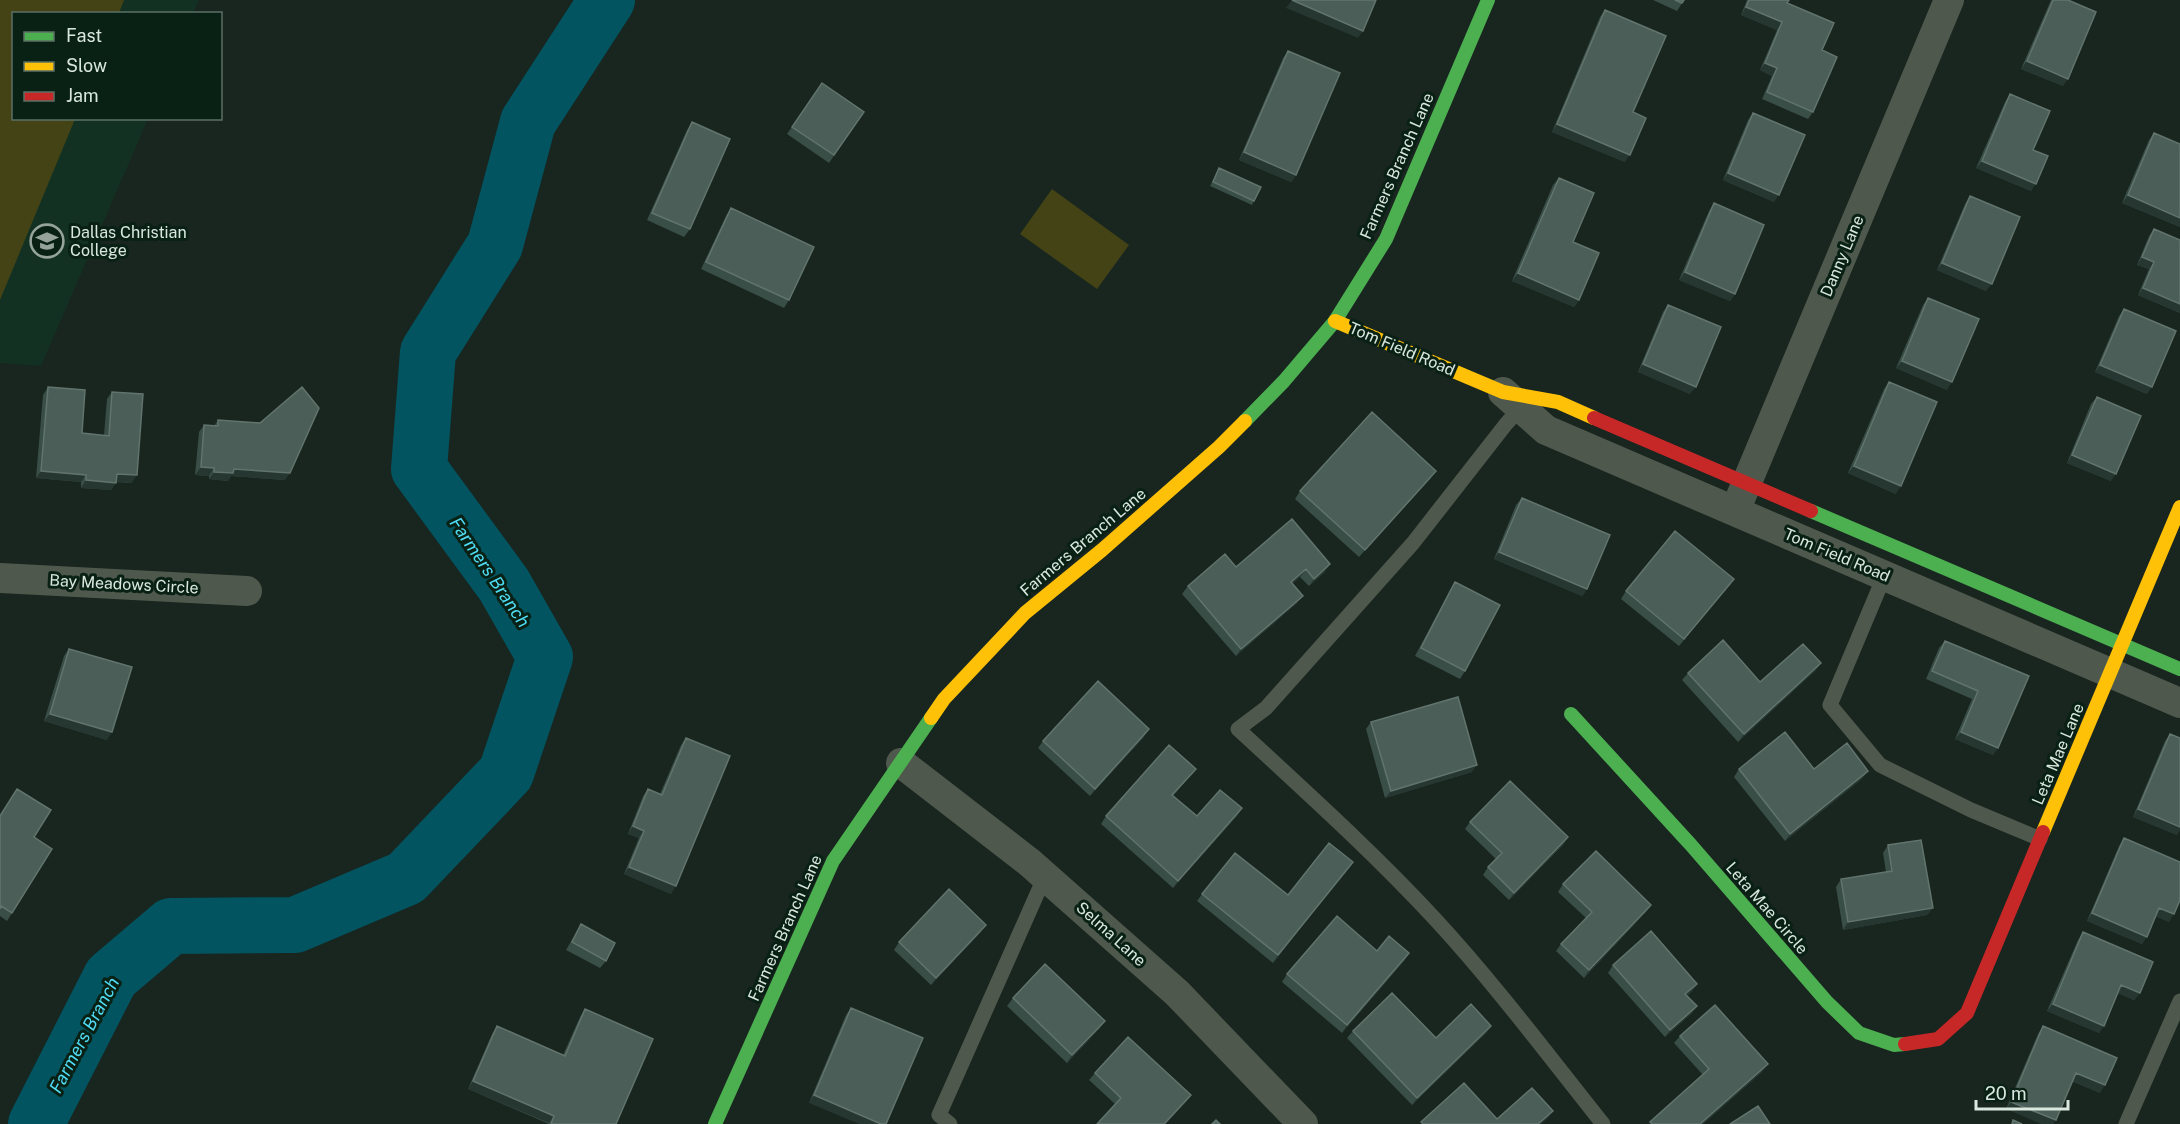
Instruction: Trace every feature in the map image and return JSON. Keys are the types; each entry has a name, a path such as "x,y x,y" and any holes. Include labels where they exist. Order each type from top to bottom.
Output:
{"street":[{"name":"Farmers Branch Lane","path":"715,1124 833,861 944,699 1025,613 1102,550 1219,447 1284,381 1335,321 1386,238 1488,0"},
{"name":"Danny Lane","path":"1735,512 1949,0"},
{"name":"Tom Field Road","path":"1335,321 1518,399 1558,402 2180,669"},
{"name":"Tom Field Road","path":"1518,399 1546,430 2180,703"},
{"name":"Leta Mae Lane","path":"1967,1013 2180,507"},
{"name":"Bay Meadows Circle","path":"0,578 247,591"},
{"name":"Leta Mae Circle","path":"1571,714 1691,845 1827,1002 1859,1033 1894,1045 1938,1039 1967,1013"},
{"name":"Selma Lane","path":"901,763 1045,876 1177,993 1303,1124"}],"lane":[{"path":"1518,399 1506,424 1413,543 1266,708 1238,729 1357,839 1436,920 1603,1124"},
{"path":"1897,548 1830,705 1880,765 1971,810 2040,839"},
{"path":"950,1124 939,1115 1045,876"},
{"path":"2126,1124 2180,1001"}],"shaded area":[{"name":"Dallas Christian College","path":"0,0 199,0 193,12 12,12 12,120 148,120 41,366 0,363"},
{"path":"0,0 124,0 119,12 12,12 12,120 75,120 0,300"},
{"path":"1052,189 1129,245 1097,289 1020,234"}],"building":[{"path":"1292,0 1376,0 1363,31"},
{"path":"1749,0 1789,0 1787,3 1834,23 1822,50 1837,57 1813,112 1767,92 1777,68 1765,63 1782,22 1746,7"},
{"path":"2053,0 2068,0 2096,12 2068,79 2027,61"},
{"path":"1605,10 1666,36 1633,112 1646,118 1630,155 1557,124"},
{"path":"1288,51 1340,73 1296,175 1244,152"},
{"path":"822,83 864,112 834,155 792,127"},
{"path":"2010,94 2050,111 2033,150 2048,156 2036,184 1982,161"},
{"path":"1753,113 1805,135 1779,195 1728,173"},
{"path":"692,122 730,139 690,229 652,213"},
{"path":"2154,133 2180,144 2180,218 2128,195"},
{"path":"1219,168 1261,187 1254,201 1213,182"},
{"path":"1559,178 1594,193 1573,242 1599,253 1579,300 1518,273"},
{"path":"1970,196 2020,217 1992,284 1942,263"},
{"path":"1714,203 1764,225 1735,294 1685,272"},
{"path":"731,208 814,247 789,300 706,262"},
{"path":"2154,229 2180,240 2180,304 2143,288 2154,262 2142,257"},
{"path":"1928,298 1979,319 1952,382 1902,361"},
{"path":"1668,305 1721,327 1696,387 1643,364"},
{"path":"2124,309 2176,331 2152,387 2100,365"},
{"path":"1889,382 1937,402 1901,486 1854,466"},
{"path":"48,387 85,390 82,433 109,436 112,392 143,394 137,475 117,474 116,483 86,480 86,475 41,471"},
{"path":"302,387 319,408 290,473 234,469 233,473 214,472 214,468 201,467 204,425 218,426 218,420 260,423"},
{"path":"2097,397 2141,416 2116,474 2072,455"},
{"path":"1372,412 1436,471 1365,550 1300,491"},
{"path":"1522,498 1610,535 1587,589 1499,552"},
{"path":"1292,519 1330,564 1314,579 1306,569 1291,582 1303,596 1241,649 1188,586 1225,554 1236,567"},
{"path":"1675,531 1734,579 1684,639 1626,591"},
{"path":"1455,582 1500,605 1465,671 1421,648"},
{"path":"1723,640 1760,682 1803,644 1821,663 1744,734 1688,673"},
{"path":"1945,641 2029,676 1998,748 1961,732 1978,691 1932,671"},
{"path":"69,649 132,667 112,732 50,714"},
{"path":"1098,681 1149,729 1095,789 1043,741"},
{"path":"1458,697 1477,765 1391,791 1371,722"},
{"path":"1785,732 1814,769 1847,743 1868,771 1790,834 1739,769"},
{"path":"2170,734 2180,738 2180,827 2138,809"},
{"path":"686,738 730,756 676,886 629,867 644,831 633,826 648,789 662,795"},
{"path":"1169,745 1196,769 1172,795 1197,816 1220,790 1242,808 1178,881 1106,816"},
{"path":"1510,781 1568,837 1514,893 1488,867 1502,853 1470,822"},
{"path":"17,789 51,810 34,837 52,849 12,913 1,906 0,909 0,816"},
{"path":"2124,838 2180,862 2180,900 2174,914 2159,908 2147,937 2092,913"},
{"path":"1921,840 1933,908 1848,922 1841,879 1892,871 1888,845"},
{"path":"1329,843 1353,862 1278,955 1202,894 1235,853 1288,895"},
{"path":"1596,851 1651,905 1589,970 1561,944 1592,912 1563,884"},
{"path":"949,889 986,925 936,978 899,942"},
{"path":"1337,916 1377,951 1389,936 1409,953 1347,1025 1287,974"},
{"path":"581,924 615,943 606,961 572,942"},
{"path":"1651,931 1697,984 1685,994 1697,1006 1670,1030 1613,965"},
{"path":"2083,932 2153,962 2140,993 2121,985 2104,1026 2053,1004"},
{"path":"1045,964 1105,1021 1072,1055 1013,998"},
{"path":"1392,993 1436,1038 1471,1004 1491,1026 1417,1098 1353,1031"},
{"path":"1715,1005 1768,1064 1700,1124 1653,1124 1650,1122 1709,1069 1680,1036"},
{"path":"851,1008 923,1038 886,1124 881,1124 814,1095"},
{"path":"585,1009 653,1039 616,1124 551,1124 554,1116 473,1081 497,1026 565,1056"},
{"path":"2043,1026 2117,1058 2105,1085 2076,1073 2056,1120 2011,1102"},
{"path":"1128,1037 1191,1095 1164,1124 1097,1124 1121,1098 1095,1073"},
{"path":"1464,1083 1497,1119 1532,1088 1553,1111 1538,1124 1423,1124 1421,1122"},
{"path":"1758,1106 1770,1124 1730,1124"}],"waterway":[{"name":"Farmers Branch","path":"36,1124 111,977 171,926 295,925 406,878 506,773 545,657 504,585 419,469 428,352 495,245 528,122 607,0"}],"traffic: fast":[{"path":"1245,421 1284,381 1335,321 1386,239 1488,0"},
{"path":"1811,511 2180,669"},
{"path":"1571,714 1691,845 1827,1002 1859,1033 1894,1045 1905,1044"},
{"path":"715,1124 833,861 931,718"}],"traffic: slow":[{"path":"1335,321 1503,392 1558,402 1594,418"},
{"path":"931,718 944,699 1025,613 1102,550 1219,447 1245,421"},
{"path":"2043,832 2180,507"}],"traffic: jam":[{"path":"1594,418 1811,511"},
{"path":"1905,1044 1938,1039 1967,1013 2043,832"}],"place":[{"name":"Dallas Christian College","path":"47,241"}]}
